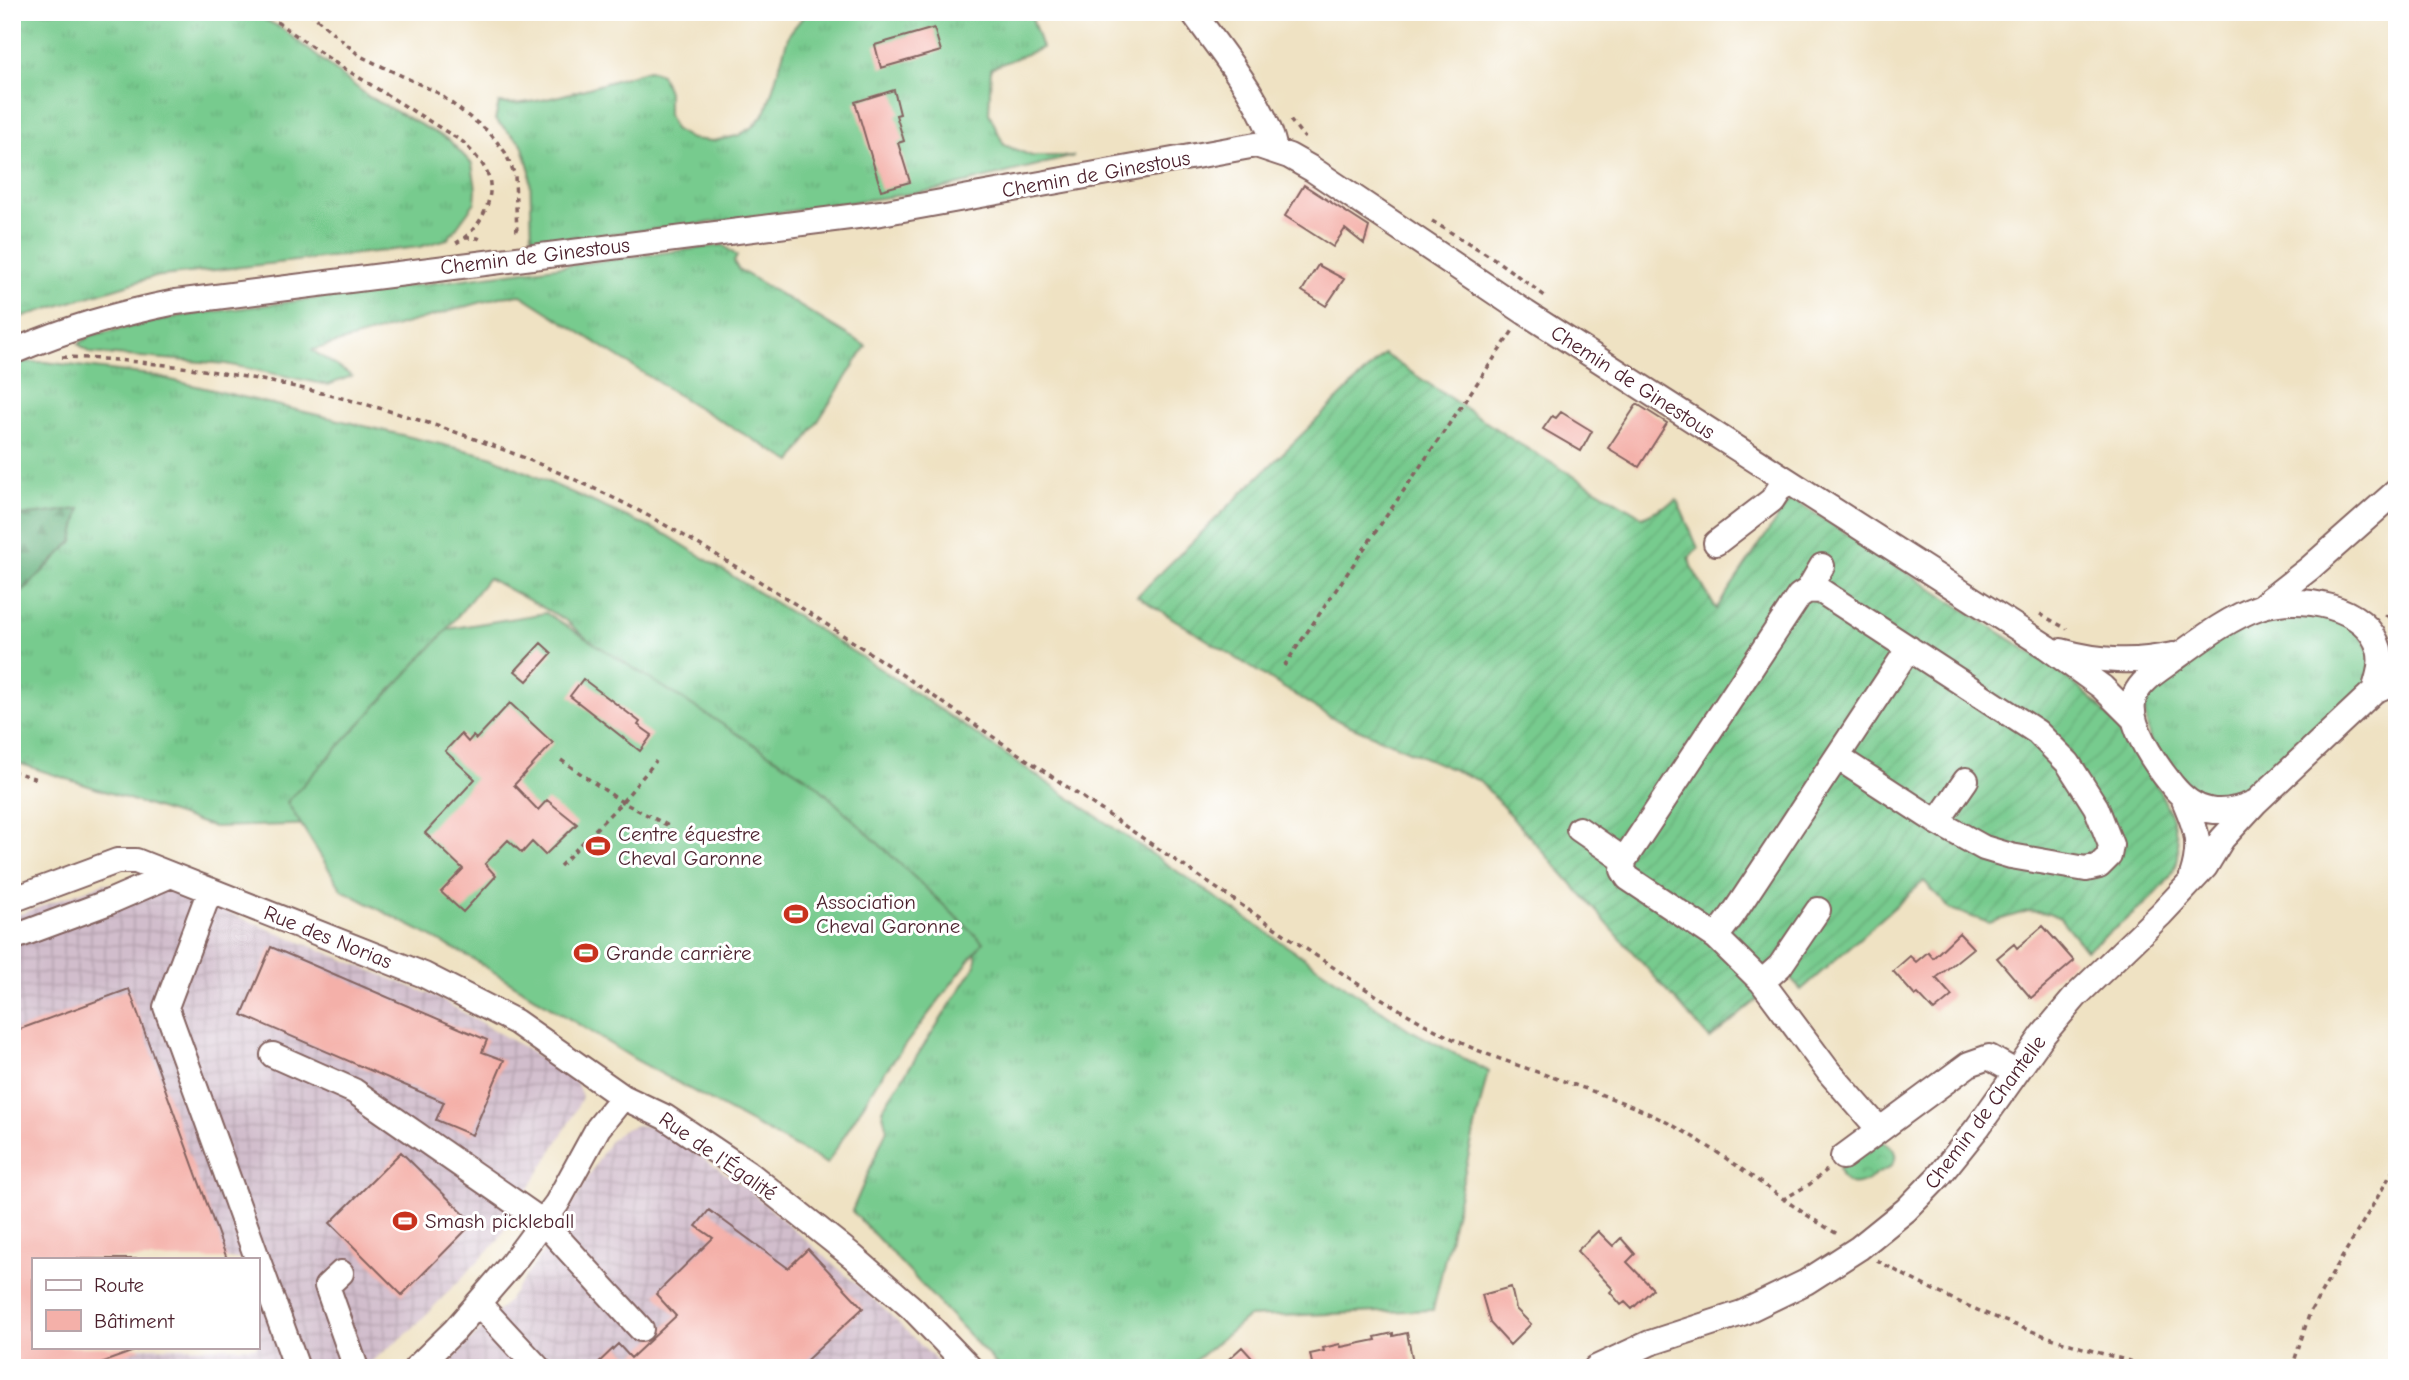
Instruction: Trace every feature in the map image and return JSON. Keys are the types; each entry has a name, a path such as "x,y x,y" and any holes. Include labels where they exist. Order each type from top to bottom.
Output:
{"street":[{"path":"1193,12 1261,111 1273,138 1275,151"},
{"name":"Chemin de Ginestous","path":"12,352 71,328 176,302 881,213 1256,145 1289,156 1312,169 1525,313 2047,646 2102,687 2132,717 2165,776 2184,800"},
{"path":"1716,543 1772,500 1785,480"},
{"path":"2261,607 2310,568 2397,491"},
{"path":"1822,566 1808,590 1799,596 1625,860 1623,870 1628,878 1716,937 1762,982 1829,1072 1880,1129"},
{"path":"2310,568 2308,580 2318,604"},
{"path":"1808,590 1821,591 2037,732 2068,763 2096,807 2111,845 2109,856 2099,866 2086,869 2011,856 1984,848 1937,822 1837,757"},
{"name":"Chemin de Ginestous","path":"2132,717 2134,695 2147,679 2234,619 2261,607 2293,601 2318,604 2347,614 2368,627 2397,639"},
{"path":"2184,800 2206,810 2224,812 2256,802 2386,686 2380,670 2379,650 2368,627"},
{"name":"Chemin de Ginestous","path":"2047,646 2089,659 2117,662 2181,654"},
{"path":"1716,937 1909,648"},
{"path":"1937,822 1966,780"},
{"name":"Chemin de Chantelle","path":"2184,800 2195,824 2198,840 2198,857 2190,882"},
{"name":"Chemin de Chantelle","path":"1596,1368 1650,1343 1742,1313 1807,1282 1859,1248 1906,1210 1938,1177 1978,1127 2015,1072 2076,996 2161,914 2204,867 2222,839 2256,802"},
{"path":"1579,829 1625,860"},
{"name":"Rue des Norias","path":"12,900 117,860 136,861 424,975 516,1022 623,1097"},
{"path":"12,938 109,902 171,875"},
{"path":"210,890 166,1007 257,1258"},
{"path":"1762,982 1780,966 1818,910"},
{"path":"273,1055 354,1091 543,1222 641,1329"},
{"path":"1843,1157 1969,1064 1989,1057 2015,1072"},
{"path":"416,1368 455,1330 543,1222 557,1203 598,1128 623,1097"},
{"name":"Rue de l'Égalité","path":"623,1097 665,1117 747,1172 851,1255 913,1309 970,1368"},
{"path":"259,1263 297,1368"},
{"path":"341,1273 327,1286 356,1368"},
{"path":"478,1303 538,1368"}],"path":[{"path":"260,12 334,62 463,142 478,159 488,177 489,197 481,219 465,238 449,247"},
{"path":"309,12 360,56 438,93 489,132 505,152 515,175 518,197 517,240"},
{"path":"1288,117 1307,140"},
{"path":"1423,215 1493,258 1555,304"},
{"path":"1283,666 1525,313"},
{"path":"58,357 140,362 206,371 361,404 476,440 617,500 692,540 858,645 1362,986 1420,1022 1485,1053 1651,1115 1688,1134 1782,1200 1849,1242"},
{"path":"2039,614 2071,631"},
{"path":"561,760 622,802 667,825 671,831"},
{"path":"560,866 622,802 656,761"},
{"path":"12,771 40,780"},
{"path":"1782,1200 1810,1184 1843,1157"},
{"path":"2292,1368 2310,1312 2397,1164"},
{"path":"1869,1254 1927,1287 1988,1315 2053,1340 2158,1368"}],"shaded area":[{"path":"104,883 178,892 436,997 576,1081 582,1097 572,1118 497,1242 408,1333 363,1368 12,1368 12,917"},
{"path":"637,1125 660,1128 749,1190 881,1306 944,1368 444,1368 507,1302 549,1244 609,1142 622,1130"}],"green space":[{"path":"12,12 249,12 280,27 369,97 449,140 472,164 475,202 448,239 419,247 153,277 12,320"},
{"path":"807,12 1030,12 1042,48 991,68 989,113 1004,145 1032,156 1074,156 937,190 686,226 532,242 530,171 522,144 495,120 499,103 513,104 551,98 649,70 661,74 668,92 668,115 674,129 691,139 713,141 737,136 753,127 766,111 789,34"},
{"path":"723,245 737,256 734,262 738,269 866,346 792,462 692,404 521,295 500,297 312,350 352,376 328,385 226,364 91,353 78,344 92,335 181,316"},
{"path":"1384,354 1513,440 1643,517 1677,500 1698,548 1689,558 1691,566 1716,609 1791,498 2034,655 2091,698 2119,729 2149,772 2162,795 2177,839 2178,858 2174,871 2140,909 2086,950 2060,918 2049,913 2028,911 1989,923 1950,909 1924,881 1801,990 1787,975 1710,1039 1480,781 1332,718 1137,596"},
{"path":"12,362 45,362 150,375 490,456 667,535 882,670 1410,1030 1488,1071 1433,1310 1248,1317 1186,1368 1000,1368 852,1211 887,1129 882,1110 976,965 976,943 682,721 564,619 488,578 448,628 438,659 326,824 214,827 12,761"},
{"path":"80,509 73,541 12,602 12,519"},
{"path":"2299,610 2354,626 2371,652 2369,682 2256,794 2224,804 2189,794 2150,741 2142,698 2235,625"},
{"name":"Centre équestre Cheval Garonne","path":"546,613 812,781 983,942 877,1082 827,1164 636,1060 468,956 342,890 287,802 448,629"},
{"path":"1879,1140 1893,1149 1895,1156 1892,1165 1860,1184 1845,1181 1839,1168"}],"building":[{"path":"934,28 941,51 881,68 875,45"},
{"path":"894,90 900,114 896,115 904,141 898,143 910,182 881,190 855,102"},
{"path":"1304,185 1369,227 1364,244 1345,229 1333,247 1285,216"},
{"path":"1318,265 1344,279 1326,306 1302,291"},
{"path":"1637,404 1667,423 1639,467 1608,448"},
{"path":"1561,412 1592,431 1581,451 1543,429 1552,416 1556,418"},
{"path":"541,643 552,653 527,681 515,671"},
{"path":"583,679 640,722 638,725 652,735 640,751 570,696"},
{"path":"510,703 553,743 514,785 538,810 547,800 577,824 545,855 532,842 522,853 508,840 485,864 496,876 463,912 441,892 463,869 425,833 475,779 445,751 461,734 468,742 473,736 476,739"},
{"path":"2043,926 2074,961 2031,998 1997,958 2014,944 2017,948"},
{"path":"1959,933 1973,948 1936,978 1952,996 1934,1011 1918,994 1915,996 1893,971 1910,956 1916,962 1928,952 1933,958"},
{"path":"271,947 487,1040 482,1052 504,1060 472,1135 436,1120 444,1102 242,1015"},
{"path":"129,989 227,1258 32,1258 32,1348 140,1349 87,1368 12,1368 12,1032"},
{"path":"401,1152 473,1223 402,1295 330,1223"},
{"path":"709,1210 788,1268 808,1249 863,1308 798,1368 593,1368 618,1344 631,1358 676,1316 656,1294 713,1238 696,1226"},
{"path":"1598,1231 1613,1246 1621,1238 1635,1254 1627,1262 1653,1289 1632,1309 1625,1302 1621,1305 1610,1292 1613,1289 1577,1251"},
{"path":"1511,1287 1516,1309 1531,1324 1510,1345 1490,1323 1482,1295"},
{"path":"1393,1333 1393,1336 1407,1333 1413,1362 1380,1368 1313,1368 1310,1354 1324,1351 1323,1348 1376,1340 1375,1337"},
{"path":"1242,1347 1261,1368 1219,1368"}],"place":[{"name":"Centre équestre Cheval Garonne","path":"598,846"},
{"name":"Association Cheval Garonne","path":"796,914"},
{"name":"Grande carrière","path":"586,953"},
{"name":"Smash pickleball","path":"405,1221"}]}
